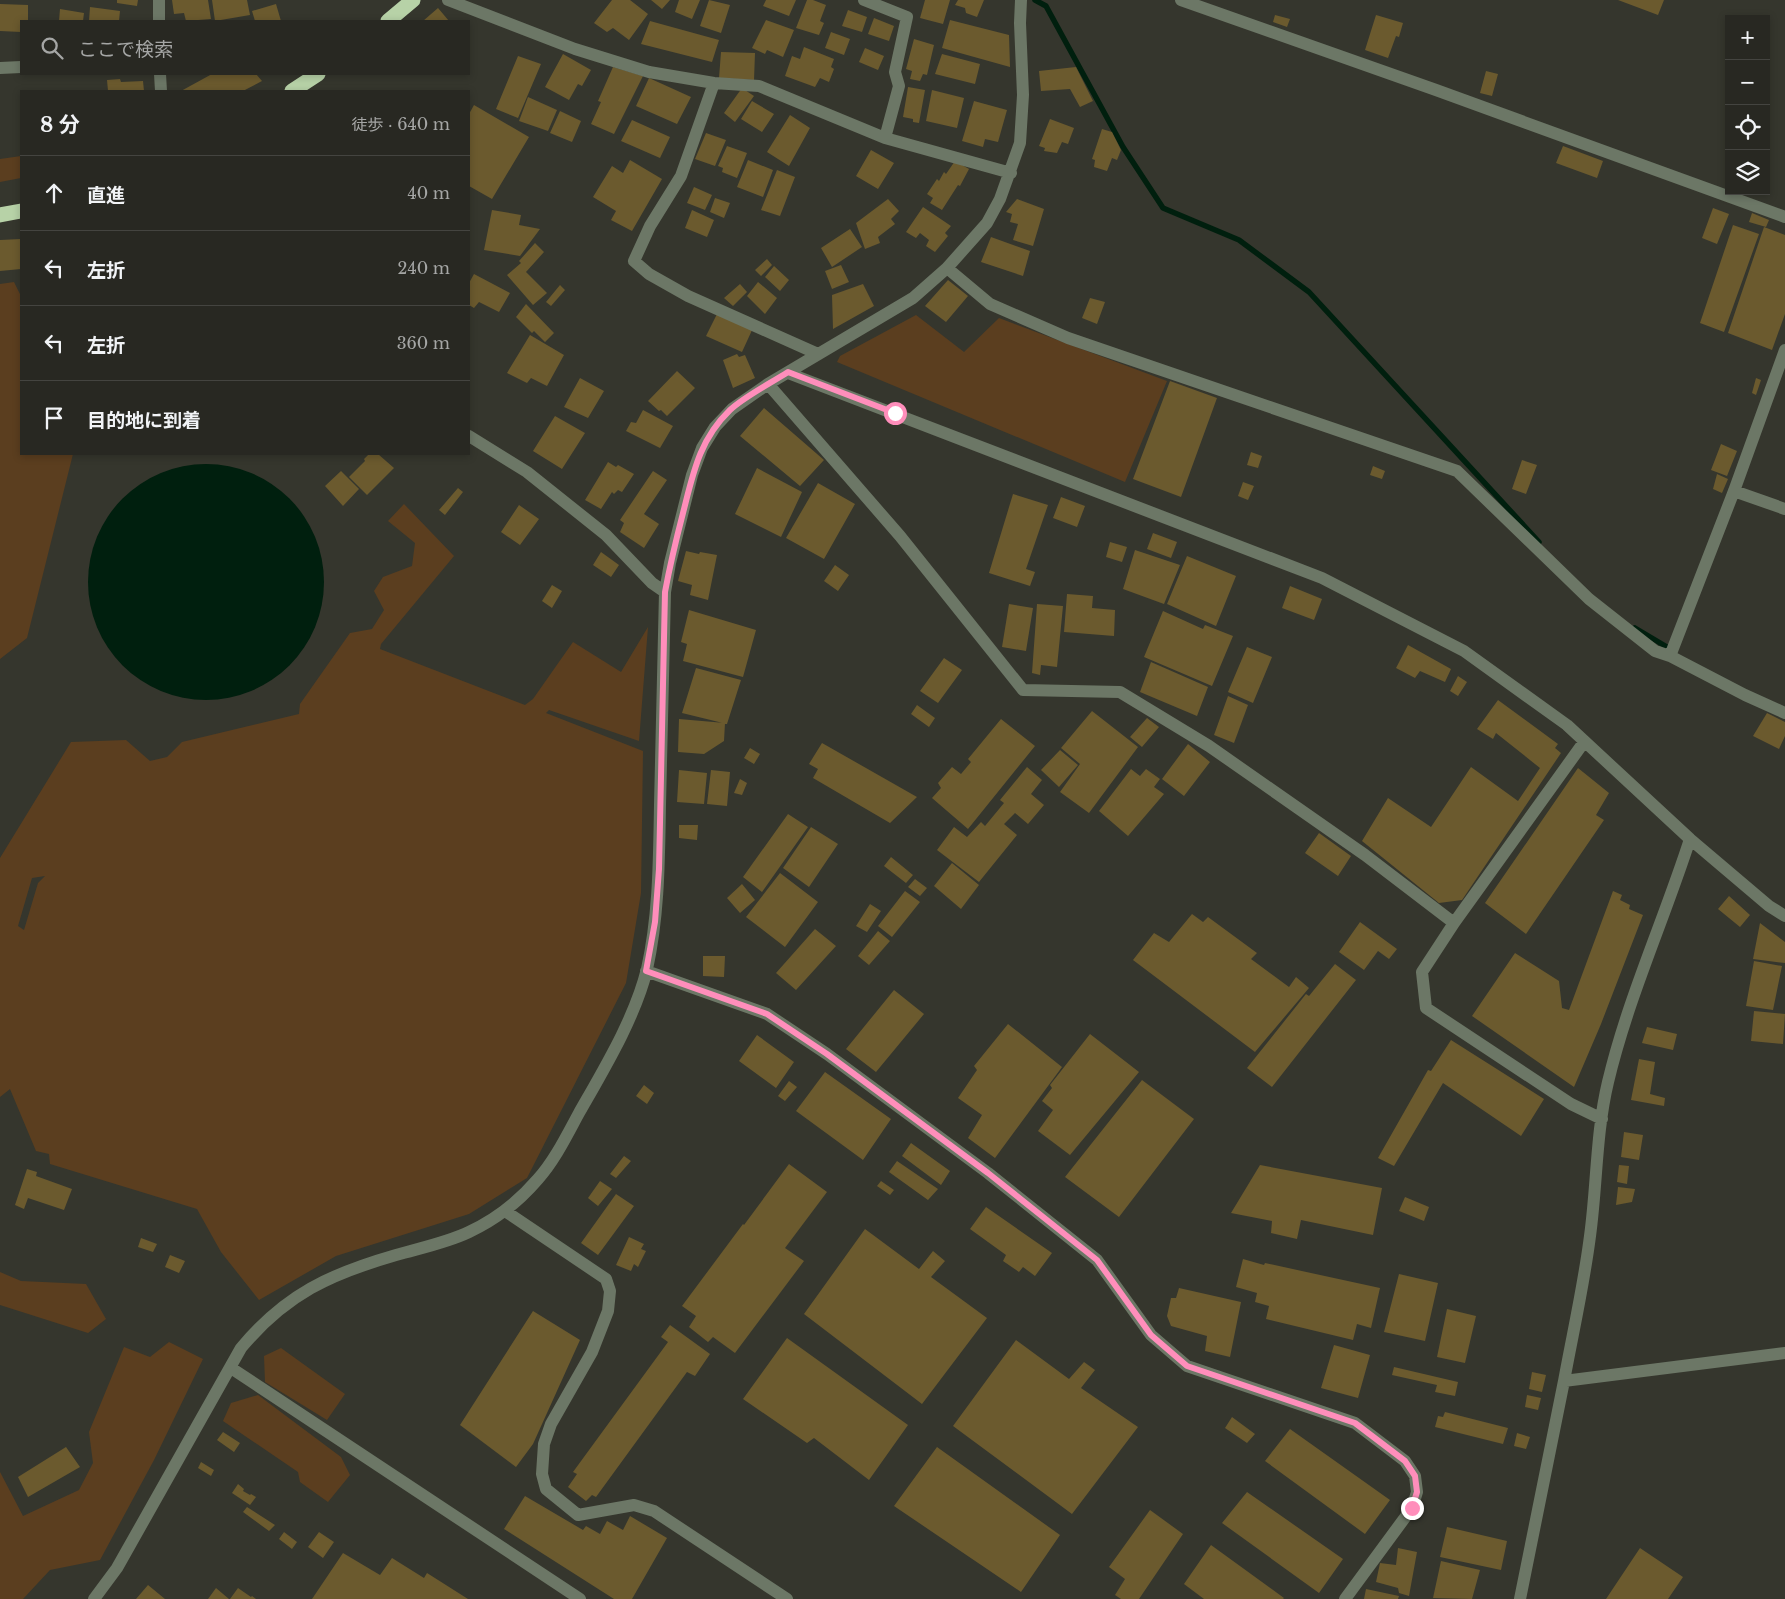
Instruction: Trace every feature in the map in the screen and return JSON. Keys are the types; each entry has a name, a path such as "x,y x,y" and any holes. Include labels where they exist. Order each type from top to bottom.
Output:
{"highway":[{"path":"389,20 413,0"},
{"path":"294,90 316,75"},
{"path":"0,215 20,211"}],"street":[{"path":"159,0 159,20"},
{"path":"448,0 574,49 649,72 714,83 759,86 885,138 1010,173"},
{"path":"864,0 907,17 895,72 899,86 885,138"},
{"path":"1181,0 1436,90 1785,217"},
{"path":"94,1599 117,1568 241,1348 258,1328 275,1312 306,1290 349,1269 432,1246 469,1232 505,1211 539,1178 562,1144 617,1044 633,1009 646,971 655,922 659,869 665,592 670,563 692,475 702,448 715,427 732,409 768,384 862,330 913,298 947,268 987,223 1000,200 1020,143 1022,95 1020,2"},
{"path":"0,68 20,67"},
{"path":"160,75 161,90"},
{"path":"714,83 681,176 650,226 634,261 649,274 688,296 818,354"},
{"path":"947,268 990,304 1068,338 1457,472 1589,599 1655,651 1673,650 1745,695 1785,713"},
{"path":"1673,650 1734,491 1785,350"},
{"path":"788,372 1322,578 1464,651 1567,725 1690,839 1769,906 1785,916"},
{"path":"768,384 900,536 1023,690 1120,692 1209,746 1365,855 1454,923"},
{"path":"470,437 527,472 606,535 652,583 665,592"},
{"path":"1734,491 1785,509"},
{"path":"1584,742 1454,923 1422,972 1426,1008 1571,1104 1602,1120"},
{"path":"1520,1599 1564,1380 1590,1236 1607,1084 1634,990 1673,891 1690,839"},
{"path":"646,971 767,1014 827,1054 988,1173 1097,1260 1151,1335 1187,1366 1355,1423 1405,1461 1415,1476 1417,1492 1412,1508 1345,1599"},
{"path":"505,1211 606,1279 610,1291 608,1311 592,1352 550,1424 544,1444 542,1474 546,1489 578,1515 634,1505 654,1511 787,1599"},
{"path":"1564,1380 1785,1354"},
{"path":"231,1368 580,1599"}],"shaded area":[{"path":"20,156 20,178 0,182 0,159"},
{"path":"14,282 20,294 20,455 73,455 27,638 0,659 0,284"},
{"path":"916,315 964,352 999,318 1167,381 1125,482 837,362 840,356"},
{"path":"194,464 218,464 240,469 262,478 272,483 290,498 305,516 315,537 322,559 324,582 322,605 315,627 305,648 290,666 272,681 240,695 218,700 194,700 172,695 140,681 114,657 107,648 93,616 88,594 88,570 93,548 107,516 131,490 140,483 172,469"},
{"path":"404,504 454,556 381,644 380,649 525,705 533,699 573,642 621,672 648,627 639,741 549,710 546,713 643,751 641,893 626,983 527,1178 469,1214 336,1256 259,1300 221,1252 197,1209 50,1164 49,1154 36,1151 10,1089 0,1097 0,858 71,742 126,740 150,761 167,757 182,742 299,714 300,704 350,633 372,629 384,610 374,591 383,577 412,566 415,543 388,521","holes":["45,876 38,883 24,930 18,926 32,878"]},
{"path":"0,1272 21,1281 86,1284 106,1319 88,1333 0,1305"},
{"path":"169,1342 203,1359 154,1460 100,1560 50,1570 23,1599 0,1599 0,1472 23,1516 79,1490 93,1463 89,1432 124,1347 150,1357"},
{"path":"281,1348 345,1394 327,1420 265,1382 264,1356"},
{"path":"258,1395 341,1457 350,1475 328,1502 300,1482 298,1472 223,1421 231,1403"}],"building":[{"path":"117,0 138,0 137,6 117,3"},
{"path":"172,0 208,0 211,19 186,20 184,13 174,14"},
{"path":"212,0 247,0 250,15 215,20"},
{"path":"612,0 630,0 648,14 629,40 613,28 607,32 594,23"},
{"path":"651,0 670,0 662,9"},
{"path":"679,0 700,0 692,19 675,12"},
{"path":"709,0 730,5 721,33 700,26"},
{"path":"766,0 796,0 789,16 763,6"},
{"path":"807,0 813,0 826,5 820,21 824,23 819,35 796,28"},
{"path":"925,0 950,0 943,24 920,18"},
{"path":"958,0 984,0 977,17 966,13 965,8 955,5"},
{"path":"1618,0 1664,0 1658,15"},
{"path":"0,4 28,5 28,20 20,20 20,32 0,31"},
{"path":"276,4 281,20 255,20 252,11"},
{"path":"90,7 120,11 119,20 89,20"},
{"path":"438,8 448,20 424,20"},
{"path":"60,9 84,13 83,20 59,20"},
{"path":"848,10 867,17 862,32 842,26"},
{"path":"1275,15 1290,19 1287,27 1273,22"},
{"path":"1376,15 1403,23 1399,37 1396,36 1388,58 1365,50"},
{"path":"874,18 894,26 889,41 868,34"},
{"path":"766,20 794,30 783,57 767,50 765,54 752,48"},
{"path":"950,20 1009,35 1010,67 942,48"},
{"path":"650,21 719,40 712,62 641,44"},
{"path":"831,32 850,39 844,55 825,48"},
{"path":"914,39 934,45 927,75 923,74 920,81 910,79 912,71 906,69"},
{"path":"804,47 834,59 831,67 834,69 829,82 820,78 815,87 785,76 792,56 800,59"},
{"path":"865,48 884,56 878,70 859,62"},
{"path":"721,52 755,53 754,80 719,78"},
{"path":"563,54 591,70 582,86 578,84 569,100 545,87"},
{"path":"942,54 980,64 975,84 935,74"},
{"path":"518,56 541,64 518,118 496,109"},
{"path":"613,67 643,76 614,134 591,124 601,102 598,101"},
{"path":"1076,67 1093,101 1080,107 1070,89 1041,91 1039,71"},
{"path":"1486,71 1498,74 1492,96 1480,93"},
{"path":"210,75 257,75 262,81 245,90 183,90"},
{"path":"649,78 691,97 677,124 636,106"},
{"path":"120,79 121,82 143,81 144,90 108,90 107,80"},
{"path":"908,87 925,90 919,123 913,122 913,119 903,117"},
{"path":"742,88 754,96 735,122 724,113"},
{"path":"932,90 964,98 957,128 926,121"},
{"path":"528,97 557,110 548,131 519,121"},
{"path":"752,101 774,114 762,132 741,119"},
{"path":"974,101 1007,110 998,142 985,139 983,147 962,141"},
{"path":"474,105 529,137 492,199 470,187 470,112"},
{"path":"560,111 581,121 572,142 550,133"},
{"path":"790,115 810,128 789,166 767,152"},
{"path":"1050,119 1074,128 1068,144 1062,142 1057,153 1044,151 1045,148 1039,146"},
{"path":"632,120 670,137 660,158 621,141"},
{"path":"1102,129 1112,132 1121,150 1117,160 1112,158 1107,171 1094,167 1095,160 1092,159"},
{"path":"706,133 726,140 715,166 695,159"},
{"path":"727,146 747,153 737,178 722,172 723,168 718,166"},
{"path":"1563,146 1603,161 1597,178 1556,163"},
{"path":"871,150 894,163 878,189 856,176"},
{"path":"630,160 662,179 632,231 611,220 616,211 593,197 612,166 623,173"},
{"path":"748,160 773,170 763,197 737,187"},
{"path":"955,161 969,169 960,186 958,185 942,210 930,203 933,198 927,194 937,179 939,181 944,172 946,174"},
{"path":"777,170 795,177 780,216 761,210"},
{"path":"694,187 712,195 705,210 687,203"},
{"path":"715,198 730,203 724,218 710,212"},
{"path":"888,199 899,211 891,219 895,224 878,237 880,243 865,249 856,223"},
{"path":"1017,199 1044,209 1033,246 1013,240 1018,224 1010,222 1012,214 1006,212"},
{"path":"923,207 951,226 945,233 948,236 935,252 926,246 929,240 920,233 916,238 906,232"},
{"path":"1713,208 1729,214 1717,244 1702,238"},
{"path":"492,210 521,215 519,225 540,229 520,256 484,250"},
{"path":"692,210 714,220 707,237 685,228"},
{"path":"1752,213 1769,220 1766,227 1749,222"},
{"path":"1733,225 1759,234 1724,332 1700,323"},
{"path":"1764,227 1785,235 1785,314 1772,350 1728,333"},
{"path":"850,229 862,247 832,267 821,248"},
{"path":"991,237 1030,251 1023,276 981,262"},
{"path":"20,239 20,269 0,271 0,240"},
{"path":"535,243 544,252 526,272 547,293 533,305 507,275 521,263 519,261"},
{"path":"767,259 772,265 761,276 755,270"},
{"path":"841,265 849,282 832,289 825,271"},
{"path":"774,266 789,280 780,291 765,277"},
{"path":"474,274 510,293 499,312 479,302 474,308 470,306 470,281"},
{"path":"948,280 968,296 946,322 925,306"},
{"path":"758,282 777,298 765,314 747,296"},
{"path":"740,284 747,292 733,306 724,298"},
{"path":"863,284 874,306 833,329 832,295"},
{"path":"560,285 565,290 551,306 546,302"},
{"path":"1090,298 1105,302 1097,324 1082,318"},
{"path":"526,304 554,333 545,342 534,331 532,333 516,317"},
{"path":"718,312 753,328 742,352 706,336"},
{"path":"530,335 564,355 547,386 531,378 527,383 507,373"},
{"path":"737,354 739,357 745,355 755,378 733,388 723,360"},
{"path":"677,371 695,388 667,416 648,401"},
{"path":"580,378 604,391 588,418 564,407"},
{"path":"1756,378 1761,380 1756,395 1752,393"},
{"path":"1170,381 1217,398 1181,497 1133,479"},
{"path":"764,408 824,460 800,486 740,436"},
{"path":"643,410 673,426 660,448 626,431 631,422 636,423"},
{"path":"555,416 585,433 562,469 533,451"},
{"path":"1721,444 1737,451 1727,476 1711,470"},
{"path":"1251,452 1262,456 1258,468 1247,465"},
{"path":"368,455 379,455 394,468 367,495 349,477 365,461 364,459"},
{"path":"1522,460 1537,465 1526,494 1512,489"},
{"path":"608,462 634,474 622,492 618,490 614,494 612,492 601,509 585,500"},
{"path":"1373,466 1385,471 1382,479 1370,475"},
{"path":"757,468 802,492 781,537 735,514"},
{"path":"341,471 359,489 343,506 325,486"},
{"path":"653,471 667,480 644,514 659,524 644,548 620,532 624,523 620,520"},
{"path":"1717,474 1728,479 1722,493 1713,489"},
{"path":"1243,482 1254,486 1248,500 1238,496"},
{"path":"818,483 855,504 824,559 786,538"},
{"path":"458,488 463,492 445,515 439,510"},
{"path":"1013,494 1048,505 1026,569 1035,572 1030,586 989,573"},
{"path":"1061,497 1085,506 1077,527 1053,518"},
{"path":"519,505 539,519 520,545 501,532"},
{"path":"1153,533 1177,542 1171,558 1147,549"},
{"path":"1110,542 1127,547 1122,562 1106,557"},
{"path":"1135,550 1180,565 1164,604 1123,589"},
{"path":"686,551 717,555 708,600 690,595 692,585 678,581"},
{"path":"601,552 619,565 611,577 593,565"},
{"path":"1187,556 1236,576 1216,626 1167,604"},
{"path":"835,565 849,575 838,591 824,581"},
{"path":"552,585 562,591 552,608 542,601"},
{"path":"1290,586 1322,599 1314,620 1282,608"},
{"path":"1067,594 1093,596 1092,608 1115,610 1114,636 1064,632"},
{"path":"1009,604 1033,608 1026,651 1002,647"},
{"path":"1037,604 1063,606 1057,667 1041,665 1040,675 1032,673"},
{"path":"689,610 756,630 743,677 683,661 687,644 681,642"},
{"path":"1163,611 1203,629 1205,625 1233,636 1212,686 1144,657"},
{"path":"1408,645 1451,669 1445,682 1420,671 1415,678 1396,668"},
{"path":"1247,647 1272,657 1253,703 1228,692"},
{"path":"944,658 962,670 938,703 920,691"},
{"path":"1151,662 1208,687 1197,716 1140,692"},
{"path":"696,668 741,680 727,724 682,713"},
{"path":"1458,676 1467,682 1458,696 1450,691"},
{"path":"1228,696 1248,705 1234,743 1214,735"},
{"path":"1498,700 1558,744 1555,748 1561,753 1462,900 1439,903 1362,841 1388,798 1431,827 1471,767 1518,801 1540,768 1496,733 1493,739 1477,729"},
{"path":"917,705 935,718 929,727 911,714"},
{"path":"1092,711 1138,747 1089,813 1060,792 1080,764 1061,748"},
{"path":"1767,713 1785,722 1785,736 1779,749 1753,736"},
{"path":"1147,718 1159,727 1142,747 1130,737"},
{"path":"679,719 725,723 724,741 704,754 678,752"},
{"path":"1001,719 1035,746 968,829 932,798 941,788 938,783 952,767 961,774 971,762 968,759"},
{"path":"822,743 917,797 890,823 813,778 818,769 809,764"},
{"path":"1188,744 1210,762 1184,796 1162,779"},
{"path":"750,748 760,754 754,764 744,758"},
{"path":"1060,750 1078,765 1059,787 1041,770"},
{"path":"1027,767 1042,780 1031,794 1044,805 1028,824 1015,813 1004,824 1017,835 979,882 937,850 954,827 967,837 981,822 985,826 1004,803 1000,800"},
{"path":"1578,768 1609,793 1596,815 1604,820 1526,934 1485,903"},
{"path":"1131,769 1140,776 1146,769 1160,779 1154,787 1164,794 1128,836 1099,811"},
{"path":"679,770 707,773 704,804 677,802"},
{"path":"711,770 730,772 727,806 707,804"},
{"path":"740,779 747,783 742,795 734,793"},
{"path":"788,814 808,827 762,892 743,877"},
{"path":"679,825 698,825 697,840 679,838"},
{"path":"811,827 838,844 809,887 783,868"},
{"path":"1319,833 1351,856 1338,876 1305,853"},
{"path":"891,857 913,875 906,883 884,866"},
{"path":"952,863 979,885 961,909 934,886"},
{"path":"780,873 818,902 785,947 746,917"},
{"path":"915,879 927,888 920,896 908,887"},
{"path":"742,884 755,900 740,913 727,898"},
{"path":"905,891 920,902 892,937 878,926"},
{"path":"1613,891 1622,895 1620,900 1630,905 1629,909 1643,915 1601,1024 1574,1087 1472,1016 1515,953 1559,981 1562,1008 1569,1010"},
{"path":"1729,896 1750,915 1740,927 1718,909"},
{"path":"870,904 881,911 867,932 856,926"},
{"path":"1192,914 1203,922 1208,917 1257,953 1251,959 1289,987 1296,977 1309,988 1255,1052 1133,960 1154,933 1169,942"},
{"path":"1360,922 1397,949 1389,959 1378,951 1364,970 1339,952"},
{"path":"1760,923 1785,942 1785,963 1753,959"},
{"path":"815,929 836,946 796,990 776,973"},
{"path":"878,931 890,941 869,965 858,956"},
{"path":"703,956 725,956 724,977 703,976"},
{"path":"1754,961 1782,966 1773,1010 1746,1006"},
{"path":"1335,964 1356,980 1272,1087 1247,1068 1306,994 1309,996"},
{"path":"894,990 924,1014 876,1072 846,1049"},
{"path":"1754,1011 1785,1014 1783,1044 1751,1041"},
{"path":"1008,1024 1062,1067 995,1158 968,1138 982,1115 958,1098 977,1070 974,1066"},
{"path":"1647,1027 1677,1034 1673,1050 1642,1043"},
{"path":"1090,1034 1139,1072 1070,1155 1038,1131 1053,1110 1042,1101 1052,1088 1050,1085"},
{"path":"757,1035 794,1062 776,1088 739,1061"},
{"path":"1451,1040 1544,1099 1521,1136 1443,1083 1394,1166 1378,1158 1428,1070 1431,1071"},
{"path":"1639,1059 1655,1062 1650,1094 1665,1098 1664,1106 1631,1100"},
{"path":"825,1072 891,1119 863,1160 796,1111"},
{"path":"1142,1080 1194,1119 1119,1217 1065,1177"},
{"path":"789,1081 797,1087 785,1101 778,1096"},
{"path":"644,1085 654,1093 647,1104 636,1096"},
{"path":"1624,1132 1643,1135 1639,1160 1621,1157"},
{"path":"911,1143 950,1171 941,1185 902,1156"},
{"path":"624,1156 631,1161 616,1178 610,1174"},
{"path":"897,1161 938,1189 928,1200 889,1172"},
{"path":"789,1164 827,1192 785,1248 804,1261 735,1353 713,1337 708,1342 689,1327 696,1316 682,1306"},
{"path":"1260,1165 1382,1188 1373,1235 1301,1220 1297,1239 1271,1233 1272,1221 1231,1213"},
{"path":"1619,1165 1629,1166 1627,1184 1617,1182"},
{"path":"27,1169 37,1172 36,1176 72,1189 64,1210 28,1198 24,1209 15,1205"},
{"path":"600,1181 612,1189 598,1206 588,1198"},
{"path":"881,1181 894,1190 890,1195 877,1186"},
{"path":"1618,1187 1635,1189 1632,1202 1616,1205"},
{"path":"616,1194 634,1206 598,1255 581,1243"},
{"path":"1405,1197 1429,1207 1424,1221 1399,1211"},
{"path":"986,1207 1052,1253 1035,1276 1023,1267 1019,1272 1003,1261 1006,1255 970,1229"},
{"path":"865,1229 919,1269 933,1251 945,1261 931,1277 987,1318 922,1404 804,1314"},
{"path":"629,1237 644,1244 641,1249 646,1251 638,1267 634,1264 631,1271 616,1265"},
{"path":"141,1238 157,1244 153,1252 138,1247"},
{"path":"170,1255 185,1261 179,1273 165,1267"},
{"path":"1243,1259 1264,1265 1265,1263 1380,1288 1371,1328 1357,1324 1353,1340 1266,1319 1269,1306 1255,1302 1257,1293 1236,1287"},
{"path":"1399,1274 1438,1283 1425,1341 1384,1332"},
{"path":"1179,1288 1241,1302 1230,1357 1205,1351 1207,1336 1171,1326 1167,1316 1171,1298 1176,1298"},
{"path":"1447,1309 1476,1316 1465,1363 1437,1357"},
{"path":"533,1311 580,1340 533,1444 516,1467 460,1425"},
{"path":"670,1325 710,1354 695,1376 687,1372 596,1497 592,1495 586,1501 568,1487 577,1474 573,1472 668,1342 661,1337"},
{"path":"787,1338 908,1425 869,1480 814,1438 807,1443 743,1399"},
{"path":"1016,1340 1069,1379 1084,1362 1095,1370 1081,1388 1138,1427 1072,1514 953,1426"},
{"path":"1334,1345 1370,1355 1358,1398 1321,1388"},
{"path":"1394,1367 1458,1382 1455,1396 1435,1392 1437,1385 1392,1375"},
{"path":"1532,1372 1546,1375 1542,1392 1529,1389"},
{"path":"1527,1395 1541,1398 1538,1410 1525,1407"},
{"path":"1445,1412 1508,1428 1503,1444 1435,1427 1438,1416 1443,1417"},
{"path":"1232,1417 1255,1434 1247,1443 1225,1428"},
{"path":"1290,1429 1390,1500 1365,1534 1265,1461"},
{"path":"223,1432 240,1443 234,1452 217,1440"},
{"path":"1517,1433 1530,1437 1526,1449 1514,1446"},
{"path":"66,1447 80,1467 28,1497 18,1477"},
{"path":"937,1447 1060,1535 1021,1592 894,1506"},
{"path":"201,1462 214,1470 211,1476 198,1468"},
{"path":"238,1484 244,1489 243,1491 256,1497 250,1505 232,1493"},
{"path":"1247,1492 1343,1559 1319,1593 1222,1523"},
{"path":"525,1496 583,1530 586,1526 600,1534 607,1521 623,1530 630,1516 667,1538 632,1599 614,1599 504,1529"},
{"path":"247,1507 275,1525 269,1531 243,1512"},
{"path":"1150,1510 1183,1534 1139,1599 1121,1599 1115,1595 1125,1579 1109,1567"},
{"path":"1447,1527 1507,1541 1501,1570 1440,1557"},
{"path":"284,1532 297,1542 292,1549 279,1539"},
{"path":"319,1532 334,1542 323,1558 308,1547"},
{"path":"1211,1545 1284,1598 1204,1599 1184,1584"},
{"path":"1398,1548 1417,1552 1409,1596 1399,1593 1398,1588 1376,1582 1380,1563 1396,1565"},
{"path":"1640,1548 1683,1577 1668,1599 1606,1599"},
{"path":"343,1553 380,1575 392,1558 424,1578 427,1573 468,1599 312,1599"},
{"path":"1441,1561 1480,1570 1472,1599 1433,1598"},
{"path":"148,1585 165,1599 136,1599"},
{"path":"216,1588 229,1599 208,1599"},
{"path":"238,1588 251,1597 256,1599 230,1599"},
{"path":"1366,1589 1399,1596 1398,1599 1364,1599"}],"waterway":[{"path":"1035,0 1046,6 1123,147 1163,208 1239,240 1309,292 1539,542"},
{"path":"1635,628 1672,650"}],"route":[{"path":"895,413 788,372 732,409 715,427 702,448 692,475 670,563 665,592 659,869 655,922 646,971 767,1014 827,1054 988,1173 1097,1260 1151,1335 1187,1366 1355,1423 1405,1461 1415,1476 1417,1492 1412,1508"}]}
